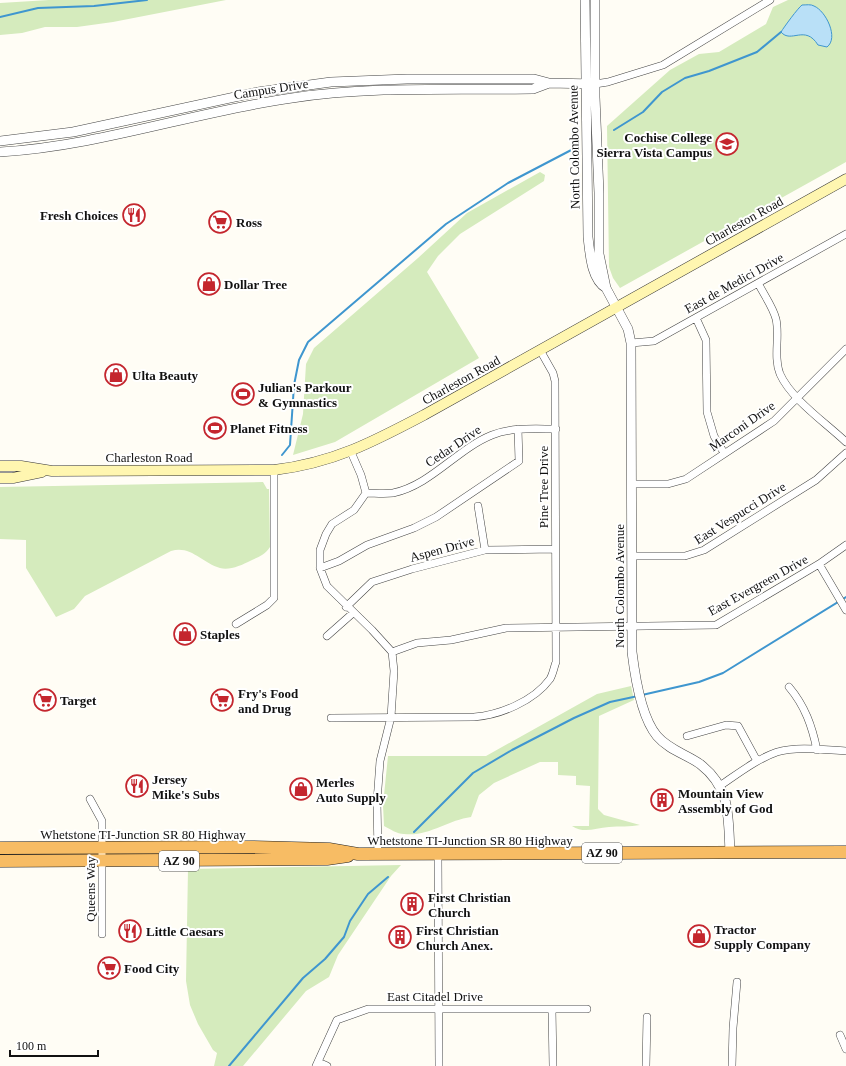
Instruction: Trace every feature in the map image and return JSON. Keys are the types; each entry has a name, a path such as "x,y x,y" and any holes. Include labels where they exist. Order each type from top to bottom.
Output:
{"highway":[{"name":"Whetstone TI-Junction SR 80 Highway","path":"0,848 252,847 329,850 358,854 846,852"},
{"name":"Whetstone TI-Junction SR 80 Highway","path":"0,861 327,859 358,854"}],"main road":[{"name":"Charleston Road","path":"0,466 21,466 52,471 274,470 300,467 351,452 424,415 846,179"},
{"name":"Charleston Road","path":"0,478 13,478 52,471"}],"street":[{"name":"North Colombo Avenue","path":"585,0 588,237 596,274 600,285 606,288"},
{"name":"North Colombo Avenue","path":"595,0 595,84 599,193 599,254 606,288 628,329 631,342 632,652 636,678 649,722 657,735 668,746 700,764 721,785"},
{"name":"Campus Drive","path":"0,141 73,132 258,92 331,82 407,79 534,79 549,83 595,84 608,82 663,65 770,0"},
{"name":"Campus Drive","path":"0,152 91,139 226,110 315,95 353,91 533,89 549,83"},
{"name":"East de Medici Drive","path":"631,342 654,341 846,234"},
{"path":"758,284 776,318 779,372 798,398 846,442"},
{"path":"696,318 706,340 707,412 710,426 724,453"},
{"name":"Marconi Drive","path":"632,484 676,482 686,479 774,421 846,349"},
{"name":"Pine Tree Drive","path":"391,717 491,716 508,709 540,689 550,678 556,662 556,429 553,373 540,350"},
{"path":"320,568 338,561 367,545 414,528 436,517 519,461 518,429"},
{"name":"Cedar Drive","path":"366,493 392,493 404,489 426,479 456,456 491,435 505,430 556,429"},
{"path":"351,452 361,475 366,493 354,510 332,524 326,534 320,550 320,568 327,586 392,652 394,671 391,717 380,762 377,802 378,854"},
{"name":"East Vespucci Drive","path":"632,556 686,556 700,552 816,480 846,453"},
{"path":"236,624 267,606 274,598 274,470"},
{"path":"478,506 485,550"},
{"name":"East Evergreen Drive","path":"392,652 417,643 451,640 506,628 716,625 819,564 846,545"},
{"name":"Aspen Drive","path":"346,607 372,582 485,550 555,549"},
{"path":"819,564 846,610"},
{"path":"327,636 353,613"},
{"path":"789,687 800,700 813,729 817,750"},
{"path":"331,718 391,717"},
{"path":"687,736 726,725 738,726 757,761"},
{"path":"730,852 728,815 721,785 757,761 779,752 817,750 846,751"},
{"name":"Queens Way","path":"90,798 102,821 102,934"},
{"path":"438,854 437,1008 439,1066"},
{"path":"732,1066 733,1028 737,982"},
{"name":"East Citadel Drive","path":"317,1064 337,1020 368,1009 587,1009"},
{"path":"552,1009 553,1066"},
{"path":"646,1066 647,1017"},
{"path":"840,1035 846,1049"},
{"path":"317,1064 327,1066"}],"green space":[{"path":"49,0 226,0 113,22 77,27 45,27 22,33 0,35 0,3"},
{"name":"Cochise College Sierra Vista Campus","path":"788,0 846,0 846,162 620,288 613,278 609,267 607,126 670,70 699,54 719,52 766,24 773,7"},
{"path":"540,172 545,175 544,181 460,234 438,256 427,272 479,358 335,442 293,455 303,414 306,364 314,348 418,258 467,213"},
{"path":"263,482 267,489 269,489 270,547 261,556 239,566 224,569 214,566 191,552 185,550 171,551 85,596 74,609 56,617 26,568 26,540 0,539 0,487"},
{"path":"631,686 634,700 599,716 598,809 604,815 640,825 590,830 581,830 572,826 589,826 590,786 576,785 576,776 558,775 558,762 540,762 494,783 479,795 471,817 454,821 430,831 413,834 399,833 384,826 383,805 388,756 486,756 597,694"},
{"path":"401,865 391,876 338,955 329,977 306,991 243,1066 214,1066 217,1053 213,1050 198,1024 190,1005 186,981 188,869"}],"water":[{"path":"802,5 814,6 823,13 827,19 830,25 832,38 827,47 818,45 808,36 789,36 781,32"}],"waterway":[{"path":"0,17 38,8 94,6 147,0"},
{"path":"614,130 643,112 662,92 685,78 709,71 757,52 781,32"},
{"path":"282,455 290,445 294,385 299,360 308,342 446,224 508,183 577,147"},
{"path":"642,695 699,682 723,673 846,597"},
{"path":"414,832 473,773 512,750 574,718 610,702 638,696"},
{"path":"229,1066 303,978 325,959 344,937 350,921 368,894 388,877"}],"place":[{"name":"Cochise College Sierra Vista Campus","path":"727,144"},
{"name":"Fresh Choices","path":"134,215"},
{"name":"Ross","path":"220,222"},
{"name":"Dollar Tree","path":"209,284"},
{"name":"Ulta Beauty","path":"116,375"},
{"name":"Julian's Parkour & Gymnastics","path":"243,394"},
{"name":"Planet Fitness","path":"215,428"},
{"name":"Staples","path":"185,634"},
{"name":"Target","path":"45,700"},
{"name":"Fry's Food and Drug","path":"222,700"},
{"name":"Jersey Mike's Subs","path":"137,786"},
{"name":"Merles Auto Supply","path":"301,789"},
{"name":"Mountain View Assembly of God","path":"662,800"},
{"name":"First Christian Church","path":"412,904"},
{"name":"Little Caesars","path":"130,931"},
{"name":"Tractor Supply Company","path":"699,936"},
{"name":"First Christian Church Anex.","path":"400,937"},
{"name":"Food City","path":"109,968"}]}
